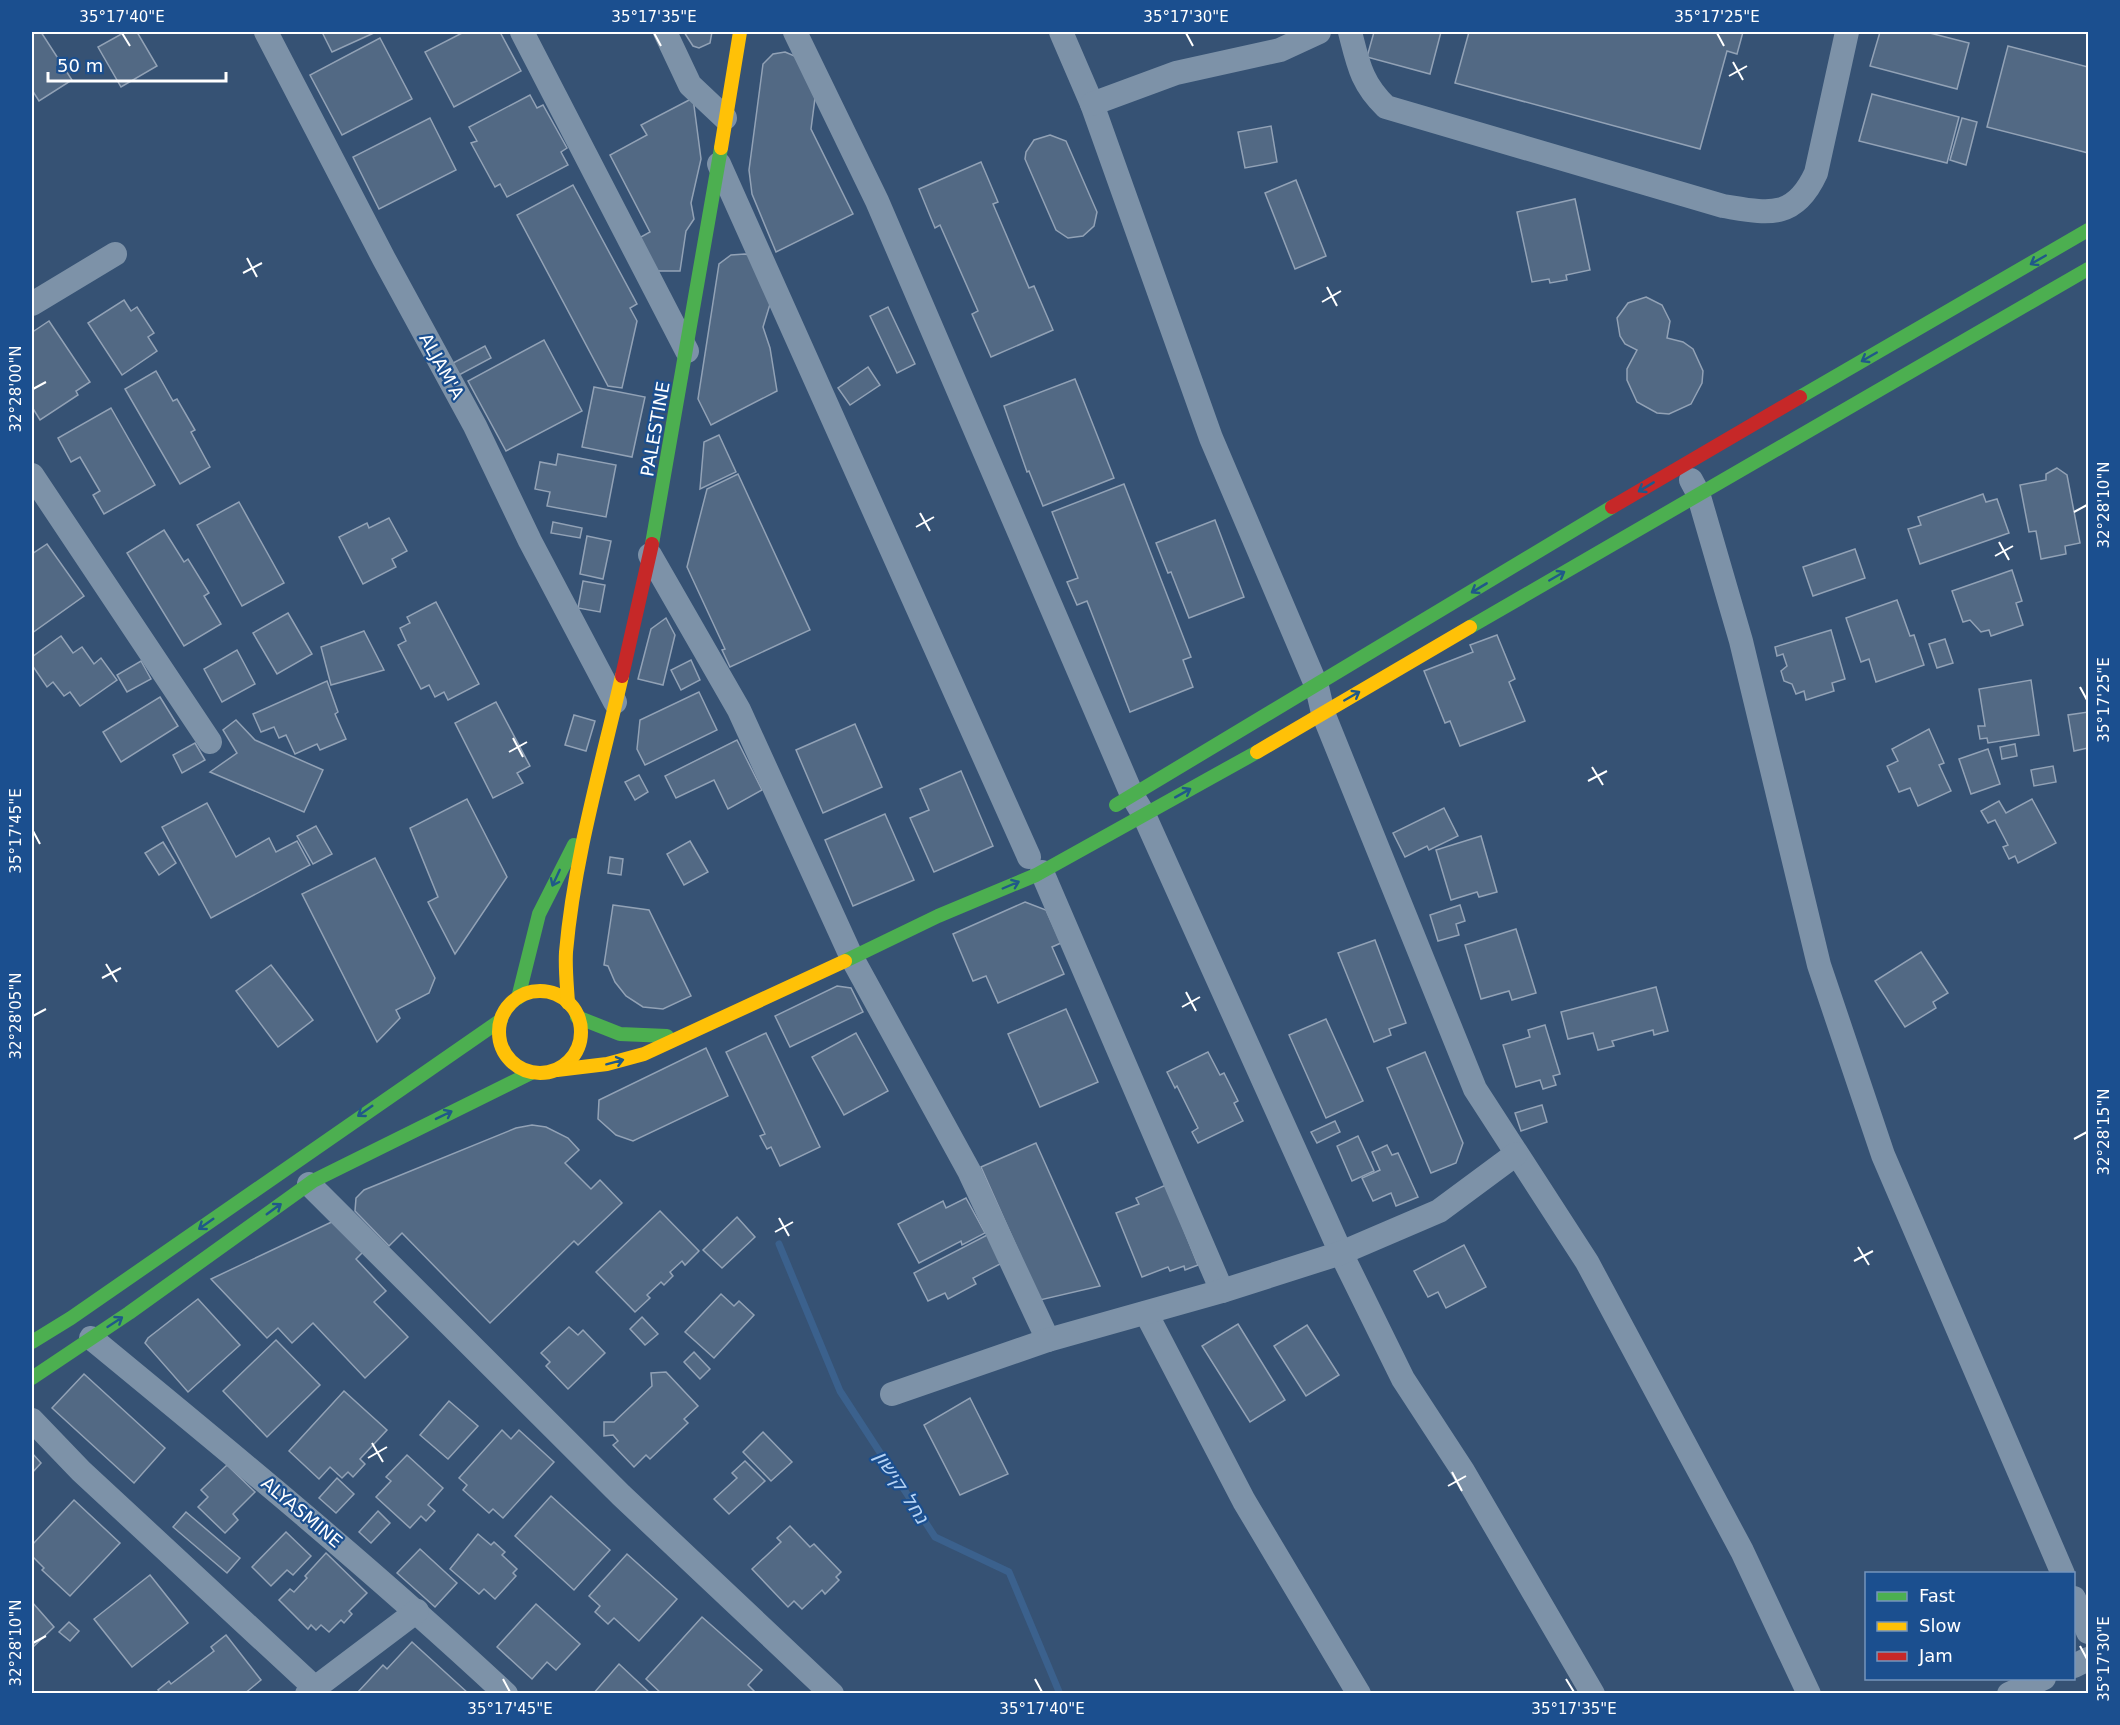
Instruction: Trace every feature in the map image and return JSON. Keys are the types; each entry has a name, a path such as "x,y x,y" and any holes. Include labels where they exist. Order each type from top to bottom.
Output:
{"street":[{"name":"ALJAM'A","path":"266,32 384,259 475,426 530,541 615,702"},
{"path":"522,32 687,351"},
{"path":"665,32 690,85 725,118"},
{"name":"PALESTINE","path":"568,1003 566,954 587,829 650,555 687,351 740,32"},
{"path":"795,32 877,201 1138,805 1341,1253 1404,1379 1463,1471 1593,1694"},
{"path":"1061,32 1092,105 1211,438 1317,687 1323,713 1475,1089 1587,1262 1742,1551 1809,1694"},
{"path":"1092,105 1176,73 1280,50 1319,32"},
{"path":"1350,32 1360,72 1370,92 1386,107 1723,206 1762,212 1782,211 1798,201 1809,188 1816,173 1847,32"},
{"path":"719,164 1026,864 1222,1291"},
{"path":"1101,814 1138,805 1317,687 1682,465 2088,230"},
{"path":"32,304 115,254"},
{"path":"32,1378 309,1184 531,1072 607,1064 644,1054 683,1034 752,1006 938,916 1026,864 1138,805 1323,713 2088,269"},
{"path":"1682,465 1698,494 1741,641 1819,965 1883,1155 2062,1572"},
{"path":"32,475 210,742"},
{"path":"650,555 739,710 852,958 969,1171 1048,1340"},
{"path":"518,998 539,914 568,852 587,829"},
{"path":"938,916 1026,864"},
{"path":"531,1072 508,1059 500,1040 501,1020 507,1007 518,998 544,992 568,1003 577,1017 580,1039 576,1051 557,1070"},
{"path":"577,1017 601,1030 619,1036 642,1038 683,1034"},
{"path":"32,1342 71,1318 501,1020"},
{"path":"892,1394 1048,1340 1222,1291 1341,1253 1439,1211 1516,1154"},
{"path":"309,1184 621,1495 832,1694"},
{"path":"1146,1313 1244,1501 1359,1694"},
{"name":"ALYASMINE","path":"91,1338 417,1611 506,1694"},
{"path":"32,1420 81,1471 311,1691 417,1611"},
{"path":"2075,1603 2088,1632"},
{"path":"2009,1694 2040,1680"}],"building":[{"path":"32,32 41,32 72,80 39,101 32,90"},
{"path":"125,32 137,32 157,66 121,87 98,47"},
{"path":"322,32 376,32 332,52"},
{"path":"464,32 500,32 521,71 454,107 425,52"},
{"path":"684,32 712,32 710,43 699,48 693,46"},
{"path":"1374,32 1441,32 1430,74 1367,57"},
{"path":"1469,32 1743,32 1737,54 1727,51 1700,149 1455,83"},
{"path":"1880,32 1926,32 1969,43 1957,89 1870,66"},
{"path":"380,38 412,99 342,135 310,75"},
{"path":"2008,46 2088,67 2088,153 1987,127"},
{"path":"785,52 797,57 815,98 811,129 853,214 776,252 752,194 749,170 763,64 773,54"},
{"path":"1872,94 1959,117 1947,163 1859,141"},
{"path":"530,95 537,108 543,105 567,148 561,152 568,165 507,197 500,184 495,187 471,143 477,141 469,127"},
{"path":"693,98 701,159 691,203 694,219 686,231 680,271 656,271 639,238 650,232 610,155 647,135 641,125"},
{"path":"430,118 456,170 379,209 353,157"},
{"path":"1962,118 1977,122 1966,165 1950,160"},
{"path":"1271,126 1277,162 1245,168 1238,132"},
{"path":"1050,135 1066,141 1097,212 1094,226 1083,236 1068,238 1056,230 1025,159 1026,152 1034,140"},
{"path":"981,162 998,202 993,204 1029,288 1034,286 1053,330 991,357 972,314 978,311 940,225 935,228 919,189"},
{"path":"1296,180 1326,256 1295,269 1265,193"},
{"path":"573,185 637,304 630,308 637,321 622,388 608,386 517,215"},
{"path":"1575,199 1590,270 1566,275 1567,280 1550,283 1549,279 1532,282 1517,212"},
{"path":"731,255 753,256 775,288 763,327 770,348 777,391 711,425 698,399 719,264"},
{"path":"1646,297 1662,305 1670,321 1667,338 1683,342 1693,349 1703,371 1702,383 1691,404 1669,414 1657,413 1637,402 1627,380 1627,369 1637,350 1625,344 1620,336 1617,318 1628,303"},
{"path":"124,300 131,311 137,307 154,333 148,337 157,351 122,375 88,323"},
{"path":"888,307 915,364 897,373 870,316"},
{"path":"49,321 90,382 76,391 78,395 40,420 32,407 32,327 34,331"},
{"path":"544,340 582,411 506,451 468,381"},
{"path":"485,346 491,358 459,375 453,363"},
{"path":"868,367 880,385 850,405 838,388"},
{"path":"156,371 173,401 177,399 195,430 191,432 210,467 180,484 125,389"},
{"path":"1075,379 1114,478 1043,506 1029,471 1027,472 1004,406"},
{"path":"594,387 645,397 632,457 582,447"},
{"path":"111,408 155,485 104,514 93,495 100,491 80,457 71,462 58,438"},
{"path":"719,435 736,472 700,489 704,442"},
{"path":"558,454 616,465 606,517 547,506 550,492 535,489 540,462 556,465"},
{"path":"2057,468 2067,475 2080,543 2065,546 2066,554 2041,559 2036,531 2029,532 2020,485 2046,480 2046,474"},
{"path":"738,474 810,630 730,667 722,650 725,649 687,567 707,489"},
{"path":"1124,484 1191,657 1183,660 1193,687 1130,712 1087,601 1077,605 1067,582 1078,578 1052,512"},
{"path":"1983,494 1986,502 1997,499 2009,533 1920,564 1908,529 1921,525 1918,517"},
{"path":"239,502 284,583 242,606 197,525"},
{"path":"389,518 407,551 392,559 396,567 363,584 339,537 367,523 369,528"},
{"path":"1215,520 1244,597 1189,618 1171,572 1168,573 1156,543"},
{"path":"553,522 582,528 580,538 551,533"},
{"path":"164,530 184,562 188,559 209,593 204,596 221,624 184,646 127,553"},
{"path":"587,536 611,541 603,579 580,574"},
{"path":"47,544 84,596 32,633 32,554"},
{"path":"1855,549 1865,578 1813,596 1803,567"},
{"path":"2012,570 2022,601 2016,603 2023,625 1991,636 1989,630 1981,632 1970,620 1963,622 1952,591"},
{"path":"583,581 605,585 600,612 578,608"},
{"path":"1897,600 1910,636 1914,635 1924,665 1876,682 1869,659 1861,662 1846,618"},
{"path":"436,602 479,684 448,700 444,692 435,697 429,685 421,689 398,645 406,641 400,628 410,623 407,617"},
{"path":"288,613 312,654 277,674 253,633"},
{"path":"666,618 675,635 663,685 638,679 651,629"},
{"path":"1831,630 1845,679 1832,683 1834,691 1806,700 1804,691 1796,694 1792,684 1784,681 1781,671 1787,666 1783,654 1777,656 1775,647"},
{"path":"364,631 384,670 331,685 321,647"},
{"path":"1497,635 1515,679 1509,682 1525,721 1460,746 1450,721 1445,723 1424,671 1473,652 1470,645"},
{"path":"61,636 73,653 82,647 94,664 101,658 117,680 80,706 70,692 64,696 53,682 47,687 32,665 32,657"},
{"path":"1945,639 1953,663 1937,668 1929,644"},
{"path":"237,650 255,684 222,702 204,669"},
{"path":"691,660 700,680 681,690 671,670"},
{"path":"141,661 151,679 127,692 117,675"},
{"path":"2031,680 2039,735 1988,743 1987,738 1980,739 1978,726 1985,726 1979,689"},
{"path":"327,681 338,712 335,714 346,739 320,750 317,744 295,754 286,735 279,738 274,727 261,732 253,714"},
{"path":"699,692 717,730 645,765 637,749 640,720"},
{"path":"160,697 178,726 121,762 103,732"},
{"path":"496,702 530,766 517,773 523,783 493,798 455,723"},
{"path":"2088,712 2088,748 2074,751 2068,715"},
{"path":"574,715 595,721 586,751 565,745"},
{"path":"236,720 255,740 323,770 304,812 210,772 237,753 223,730"},
{"path":"855,724 882,787 823,813 796,750"},
{"path":"1929,729 1944,763 1939,765 1951,791 1918,806 1910,788 1899,792 1887,766 1898,761 1892,749"},
{"path":"737,740 762,790 728,809 714,780 676,798 665,776"},
{"path":"195,743 205,760 182,773 173,755"},
{"path":"2015,744 2017,756 2002,759 2000,747"},
{"path":"1988,749 2000,784 1971,794 1959,759"},
{"path":"2053,766 2056,782 2034,786 2031,770"},
{"path":"961,771 993,846 934,872 910,818 929,810 920,789"},
{"path":"639,775 648,792 635,800 625,782"},
{"path":"467,799 507,877 455,954 428,902 438,897 410,828"},
{"path":"2032,799 2056,843 2018,863 2015,856 2009,859 2003,847 2008,845 1995,820 1988,823 1981,811 1999,801 2006,813"},
{"path":"207,803 236,857 269,838 276,852 297,841 310,865 211,918 162,827"},
{"path":"1444,808 1458,836 1429,850 1427,846 1405,857 1393,833"},
{"path":"885,814 914,880 853,906 825,840"},
{"path":"316,826 332,854 313,864 297,836"},
{"path":"1481,836 1497,892 1479,897 1477,892 1451,900 1436,850"},
{"path":"690,841 708,872 684,885 667,854"},
{"path":"163,842 176,863 159,875 145,853"},
{"path":"610,857 623,859 621,875 608,873"},
{"path":"375,858 435,978 429,993 396,1010 400,1018 377,1042 302,894"},
{"path":"1025,902 1046,910 1061,943 1052,947 1064,974 998,1003 986,976 973,981 953,934"},
{"path":"613,905 649,910 691,996 663,1009 643,1007 626,996 615,982 608,966 604,965"},
{"path":"1460,905 1465,921 1456,924 1459,935 1438,941 1430,915"},
{"path":"1516,929 1536,993 1512,1000 1509,991 1481,999 1465,945"},
{"path":"1375,940 1406,1023 1389,1029 1391,1035 1374,1042 1338,953"},
{"path":"1921,952 1948,993 1933,1002 1936,1008 1905,1027 1875,981"},
{"path":"271,965 313,1020 278,1047 236,991"},
{"path":"837,986 851,988 863,1012 790,1047 775,1016"},
{"path":"1656,987 1668,1031 1654,1035 1653,1030 1612,1041 1614,1046 1598,1050 1593,1033 1568,1039 1561,1012"},
{"path":"1066,1009 1098,1082 1040,1107 1008,1034"},
{"path":"1326,1019 1363,1101 1326,1118 1289,1035"},
{"path":"1545,1025 1560,1074 1553,1076 1556,1085 1543,1089 1540,1080 1516,1087 1503,1045 1530,1037 1528,1030"},
{"path":"766,1033 820,1147 780,1166 771,1147 767,1149 760,1136 765,1134 726,1052"},
{"path":"856,1033 888,1091 844,1115 812,1057"},
{"path":"706,1048 728,1096 633,1141 616,1135 598,1119 599,1100"},
{"path":"1208,1052 1220,1075 1224,1073 1238,1101 1234,1103 1243,1121 1198,1143 1192,1132 1198,1128 1177,1086 1175,1088 1167,1072"},
{"path":"1425,1052 1463,1143 1456,1163 1431,1173 1387,1068"},
{"path":"1542,1105 1547,1122 1521,1131 1515,1113"},
{"path":"1335,1121 1340,1132 1317,1143 1311,1132"},
{"path":"532,1125 546,1127 568,1138 579,1150 565,1163 591,1189 600,1180 622,1203 578,1245 574,1241 490,1323 402,1233 389,1246 355,1211 356,1198 364,1190 516,1128"},
{"path":"1358,1136 1374,1171 1352,1181 1337,1146"},
{"path":"1036,1143 1100,1286 1040,1300 981,1167"},
{"path":"1387,1145 1392,1155 1398,1153 1418,1197 1396,1206 1391,1193 1373,1201 1362,1178 1380,1170 1372,1152"},
{"path":"1166,1185 1198,1265 1185,1270 1184,1266 1170,1271 1168,1267 1142,1277 1116,1213 1139,1204 1136,1198"},
{"path":"966,1198 985,1233 962,1245 961,1241 919,1263 898,1224 943,1201 946,1208"},
{"path":"660,1211 699,1251 685,1265 682,1261 670,1272 673,1276 664,1285 661,1282 647,1295 650,1298 635,1312 596,1272"},
{"path":"737,1217 755,1237 722,1268 703,1250"},
{"path":"338,1219 366,1249 356,1259 386,1291 374,1302 408,1337 365,1378 313,1323 292,1343 278,1328 267,1338 211,1279"},
{"path":"989,1234 1004,1262 973,1278 976,1284 948,1299 945,1293 928,1301 914,1273"},
{"path":"1464,1245 1486,1287 1446,1308 1438,1292 1428,1297 1414,1271"},
{"path":"721,1294 734,1306 739,1301 754,1315 714,1358 685,1332"},
{"path":"198,1299 240,1345 188,1392 145,1343 148,1338"},
{"path":"642,1317 658,1334 645,1345 630,1329"},
{"path":"1238,1324 1285,1400 1250,1422 1202,1346"},
{"path":"1307,1325 1339,1375 1306,1396 1274,1346"},
{"path":"569,1327 578,1335 583,1330 605,1353 568,1389 546,1366 550,1362 541,1353"},
{"path":"276,1340 320,1385 267,1437 223,1391"},
{"path":"694,1352 710,1369 700,1379 684,1362"},
{"path":"666,1372 698,1406 684,1419 688,1423 650,1459 646,1455 634,1467 613,1445 618,1441 613,1435 604,1436 604,1422 614,1422 652,1386 651,1373"},
{"path":"84,1374 165,1448 134,1483 52,1408"},
{"path":"344,1391 387,1430 360,1459 365,1464 353,1477 348,1472 342,1478 330,1467 319,1479 289,1451"},
{"path":"970,1398 1008,1474 960,1495 924,1425"},
{"path":"449,1401 478,1426 448,1459 420,1435"},
{"path":"502,1430 511,1439 519,1430 554,1462 503,1518 493,1509 489,1513 463,1490 467,1485 459,1478"},
{"path":"763,1432 792,1462 771,1481 743,1452"},
{"path":"32,1453 41,1463 32,1473"},
{"path":"407,1455 443,1488 428,1505 435,1511 426,1521 421,1516 410,1528 376,1497 391,1481 386,1477"},
{"path":"745,1461 765,1481 729,1514 714,1499 737,1478 732,1473"},
{"path":"227,1465 255,1492 233,1514 238,1520 225,1533 198,1507 208,1497 201,1490"},
{"path":"337,1478 354,1494 336,1513 319,1498"},
{"path":"551,1496 610,1550 574,1590 515,1536"},
{"path":"74,1500 120,1543 70,1596 42,1570 44,1568 32,1556 32,1545"},
{"path":"378,1511 390,1523 371,1543 359,1532"},
{"path":"186,1512 240,1558 227,1573 173,1527"},
{"path":"790,1526 810,1547 814,1544 841,1572 836,1577 839,1580 825,1594 822,1590 802,1609 794,1601 788,1607 752,1569 781,1542 777,1538"},
{"path":"286,1532 311,1556 293,1575 287,1570 271,1586 252,1567"},
{"path":"478,1534 491,1545 494,1542 505,1552 502,1555 517,1569 513,1573 516,1576 495,1599 484,1589 479,1594 450,1569"},
{"path":"420,1549 457,1583 435,1607 397,1573"},
{"path":"326,1553 367,1593 349,1611 352,1614 344,1623 341,1620 329,1632 321,1625 316,1630 311,1625 308,1629 279,1600 290,1589 294,1592"},
{"path":"627,1554 677,1599 639,1641 614,1618 608,1624 595,1612 600,1606 589,1596"},
{"path":"150,1575 188,1623 132,1667 94,1619"},
{"path":"32,1602 54,1627 32,1648"},
{"path":"536,1604 580,1644 556,1670 547,1662 532,1679 497,1647"},
{"path":"702,1617 762,1670 748,1685 757,1694 662,1694 646,1679"},
{"path":"69,1622 79,1631 70,1641 59,1632"},
{"path":"226,1635 261,1680 244,1694 161,1694 158,1690 169,1681 171,1684 214,1651 211,1647"},
{"path":"412,1642 468,1694 357,1693 383,1665 387,1669"},
{"path":"619,1664 651,1694 593,1694"}],"waterway":[{"name":"נחל קישון","path":"779,1244 840,1391 935,1537 1009,1572 1060,1694"}],"traffic: fast":[{"path":"652,544 721,148"},
{"path":"1800,397 2088,230"},
{"path":"1470,627 2088,269"},
{"path":"1116,805 1612,507"},
{"path":"845,961 938,916 1036,875 1257,752"},
{"path":"518,998 539,914 574,845"},
{"path":"577,1017 620,1034 667,1036"},
{"path":"32,1342 71,1318 501,1020"},
{"path":"32,1378 129,1313 313,1181 531,1073"}],"traffic: slow":[{"path":"721,148 740,32"},
{"path":"1257,752 1470,627"},
{"path":"568,1003 566,952 575,882 622,676"},
{"path":"557,1070 607,1064 644,1054 845,961"},
{"path":"540,991 556,994 569,1003 578,1016 581,1032 578,1048 569,1061 556,1070 540,1073 524,1070 511,1061 502,1048 499,1032 502,1016 511,1003 524,994 540,991"}],"traffic: jam":[{"path":"1612,507 1800,397"},
{"path":"622,676 652,544"}]}
